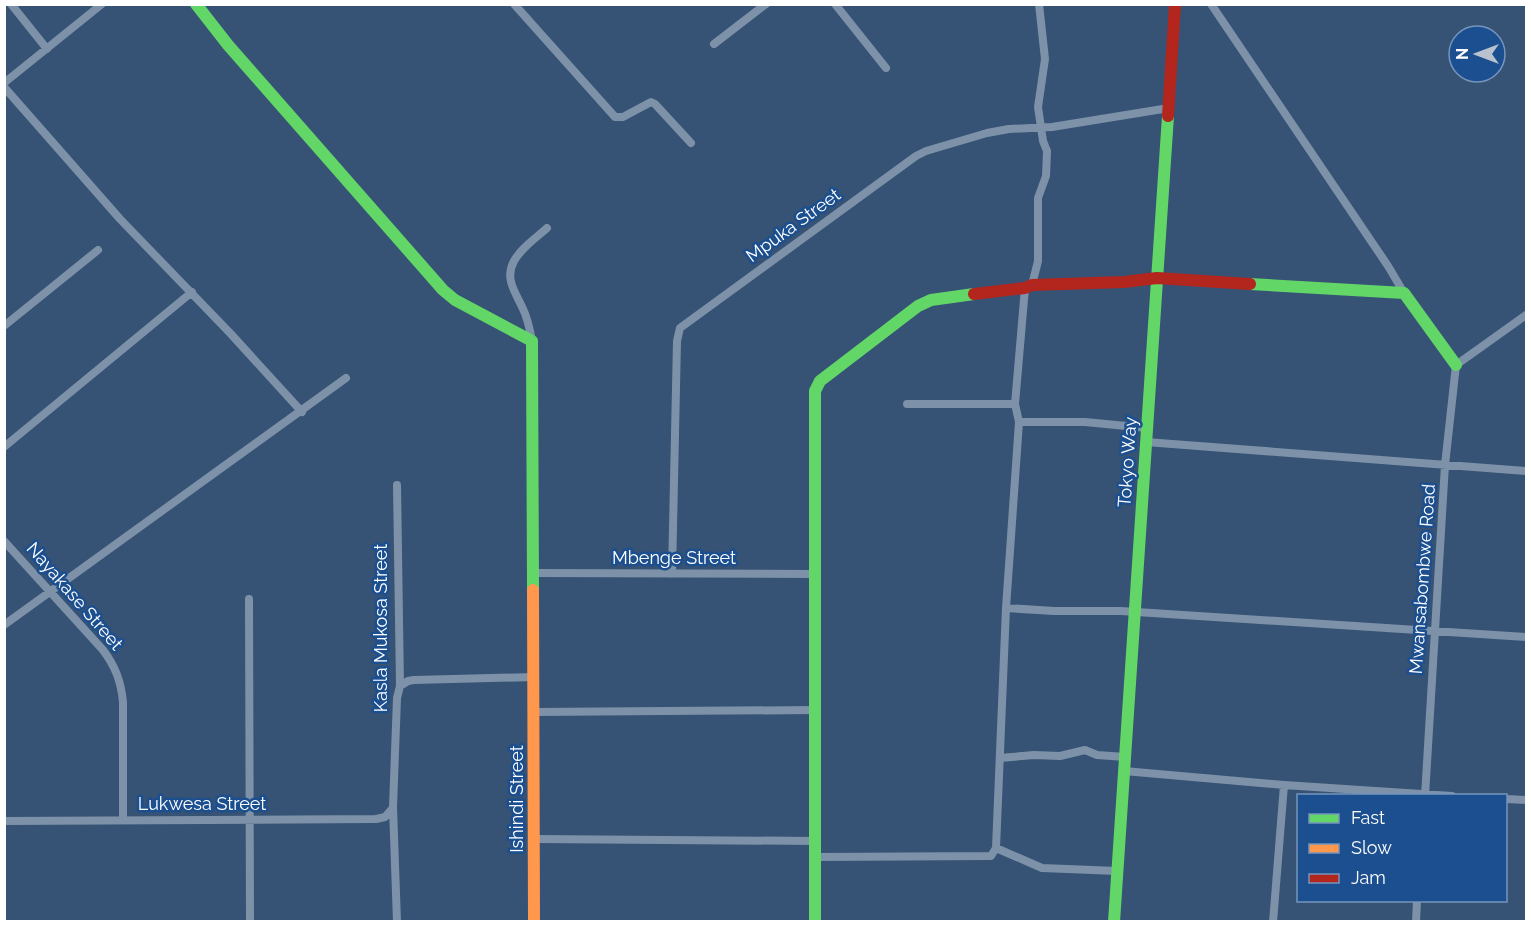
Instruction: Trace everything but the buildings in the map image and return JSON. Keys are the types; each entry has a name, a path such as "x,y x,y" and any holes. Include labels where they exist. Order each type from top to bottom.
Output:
{"street":[{"path":"11,4 47,49"},
{"path":"102,4 4,85 120,219 192,292 302,412"},
{"path":"196,4 228,45 443,290 455,300 532,340"},
{"path":"514,4 615,117 623,117 651,102 692,143"},
{"path":"714,44 766,4"},
{"path":"835,4 886,68"},
{"path":"816,857 991,856 996,848 1006,608 1019,422 1015,404 1029,286 1038,261 1038,198 1046,176 1047,151 1042,141 1038,100 1045,59 1039,4"},
{"name":"Tokyo Way","path":"1114,921 1176,4"},
{"path":"1211,4 1388,266 1404,294 1456,365 1527,315"},
{"name":"Mpuka Street","path":"672,574 677,341 680,328 916,156 987,132 1041,128 1169,108"},
{"path":"532,340 524,310 510,282 510,270 522,250 547,228"},
{"path":"4,326 98,250"},
{"path":"816,921 814,574 815,391 818,384 932,300 1029,286 1146,281 1157,278 1404,294"},
{"path":"4,447 192,292"},
{"name":"Ishindi Street","path":"532,340 534,921"},
{"name":"Mwansabombwe Road","path":"1425,794 1445,465 1456,365"},
{"path":"4,625 227,463 302,412 346,378"},
{"path":"907,404 1015,404"},
{"path":"1019,422 1085,422 1147,428"},
{"path":"1146,442 1527,471"},
{"name":"Kasla Mukosa Street","path":"397,484 400,686 397,698 393,807 397,921"},
{"name":"Nayakase Street","path":"4,541 109,658 121,684 123,819"},
{"name":"Mbenge Street","path":"534,573 814,574"},
{"path":"249,599 250,921"},
{"path":"1006,608 1136,612 1527,637"},
{"path":"400,686 414,680 534,677"},
{"path":"534,712 816,710"},
{"path":"1000,758 1034,755 1060,756 1082,750 1097,755 1125,757"},
{"path":"1124,771 1411,794"},
{"path":"1273,921 1284,785"},
{"path":"1507,799 1527,800"},
{"name":"Lukwesa Street","path":"4,821 376,819 385,817 393,807"},
{"path":"534,839 816,841"},
{"path":"996,848 1042,868 1118,871"},
{"path":"1416,921 1417,902"}],"traffic: fast":[{"path":"196,4 228,45 443,290 455,300 532,341 533,590"},
{"path":"1114,922 1168,116"},
{"path":"1250,284 1404,293 1456,365"},
{"path":"815,922 815,391 820,381 918,306 931,300 974,294"}],"traffic: slow":[{"path":"533,590 534,922"}],"traffic: jam":[{"path":"1168,116 1175,4"},
{"path":"974,294 1025,288 1032,285 1124,282 1157,278 1250,284"}]}
